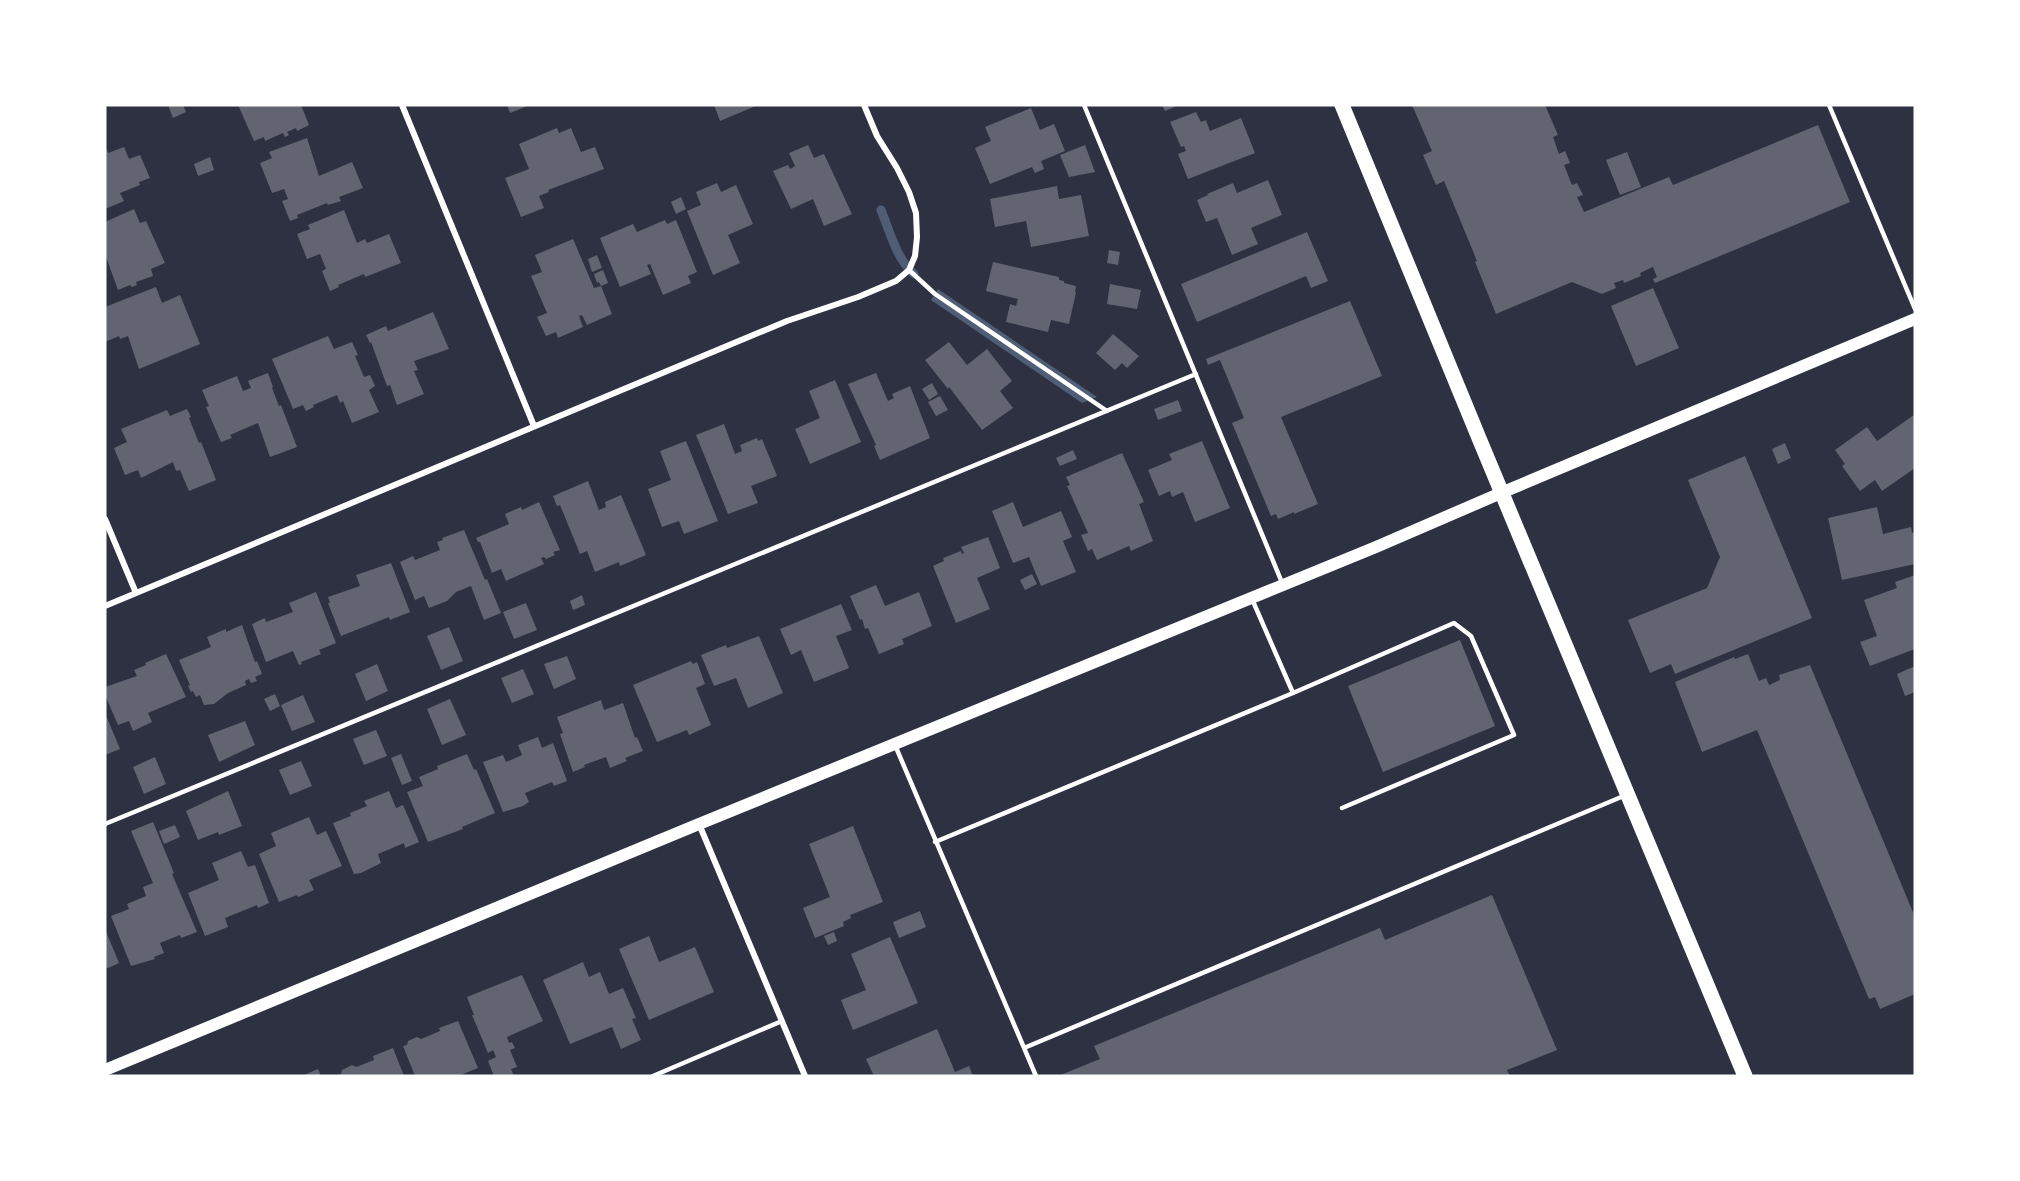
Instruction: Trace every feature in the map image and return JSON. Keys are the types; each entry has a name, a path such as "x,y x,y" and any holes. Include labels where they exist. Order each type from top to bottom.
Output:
{"main road":[{"path":"1342,105 1501,493 1745,1076"},
{"path":"105,1070 1376,547 1915,319"}],"street":[{"path":"402,105 534,426"},
{"path":"105,606 787,321 877,290 896,281 909,270 915,256 918,237 916,213 909,192 877,135 864,105"},
{"path":"105,519 136,593"},
{"path":"699,824 805,1076"}],"lane":[{"path":"1084,105 1283,585"},
{"path":"1829,105 1915,309"},
{"path":"909,270 935,294 1107,411"},
{"path":"105,824 1196,374"},
{"path":"1252,598 1293,693"},
{"path":"935,842 1293,693 1454,623 1471,636 1514,735 1342,808"},
{"path":"895,745 1036,1076"},
{"path":"1024,1048 1628,794"},
{"path":"653,1076 782,1021"}],"water":[{"path":"938,289 1097,397 1082,403 931,300"}],"building":[{"path":"168,105 183,105 186,112 173,118"},
{"path":"238,105 301,105 309,125 297,131 296,128 287,132 289,135 285,137 283,133 265,141 264,137 254,141"},
{"path":"507,105 530,105 510,113"},
{"path":"714,105 758,105 720,121"},
{"path":"1162,105 1179,105 1165,111"},
{"path":"1412,105 1545,105 1558,135 1553,137 1559,154 1565,151 1570,163 1564,165 1572,185 1577,183 1583,195 1577,197 1584,212 1669,177 1673,185 1818,125 1850,202 1655,283 1653,279 1657,277 1653,267 1640,273 1641,276 1624,283 1623,280 1614,283 1616,288 1602,294 1572,282 1496,314 1444,181 1436,185 1423,155 1432,151"},
{"path":"1031,108 1040,130 1054,124 1065,151 1041,161 1044,169 1035,173 1032,167 990,184 975,148 991,141 985,127"},
{"path":"1196,112 1201,122 1206,120 1210,131 1241,118 1255,153 1188,179 1178,154 1186,151 1184,146 1181,147 1170,122"},
{"path":"557,128 559,133 571,128 581,152 595,147 604,169 548,190 549,192 539,196 544,208 521,217 505,178 529,169 519,144"},
{"path":"307,138 319,176 352,162 363,188 339,197 341,201 328,205 327,203 297,215 298,218 290,221 282,201 288,199 284,189 272,193 260,163 272,158 269,152"},
{"path":"105,145 108,153 124,147 129,159 140,155 150,178 120,193 124,201 105,209"},
{"path":"808,145 814,158 824,154 852,214 824,226 813,199 791,209 773,171 788,165 790,169 795,166 789,153"},
{"path":"1085,145 1095,172 1069,177 1060,155"},
{"path":"1627,152 1641,187 1620,195 1606,160"},
{"path":"210,157 214,170 198,176 194,164"},
{"path":"1268,180 1282,215 1251,228 1258,244 1232,255 1217,218 1206,222 1197,200 1233,183 1237,193"},
{"path":"717,183 721,192 736,185 753,224 728,235 740,263 713,275 687,211 701,205 696,192"},
{"path":"1057,186 1059,199 1081,195 1089,236 1031,247 1026,221 995,227 990,199"},
{"path":"681,197 686,209 676,214 671,202"},
{"path":"134,209 140,223 146,221 165,263 151,269 153,276 136,282 137,285 132,287 130,285 118,290 105,254 105,222"},
{"path":"344,210 357,243 365,239 367,243 389,234 401,263 365,277 364,274 330,291 322,271 326,269 320,254 307,259 297,234 310,229 308,225"},
{"path":"665,220 667,224 676,220 697,272 688,276 691,283 663,295 650,264 647,265 651,274 620,287 600,238 633,224 637,232"},
{"path":"1307,232 1328,281 1311,288 1306,276 1197,322 1181,284"},
{"path":"573,239 594,288 601,286 612,314 587,325 582,315 579,316 583,327 558,338 556,332 546,336 537,317 547,313 531,276 542,272 535,255"},
{"path":"1109,250 1120,252 1118,265 1107,263"},
{"path":"597,255 602,268 592,272 588,259"},
{"path":"993,262 1059,277 1059,280 1064,283 1076,286 1069,324 1051,320 1048,332 1006,322 1010,304 1016,306 1018,299 986,291"},
{"path":"603,270 608,283 601,286 599,282 597,283 594,274"},
{"path":"1110,284 1141,290 1137,309 1107,304"},
{"path":"156,287 162,303 180,295 200,344 139,369 128,336 120,339 119,336 105,342 105,307"},
{"path":"1653,288 1679,348 1636,366 1611,306"},
{"path":"1350,301 1382,376 1281,417 1318,504 1278,519 1276,514 1271,516 1232,423 1244,418 1220,360 1208,365 1206,359"},
{"path":"433,312 449,349 414,361 418,370 414,371 424,394 397,405 366,335 386,326 388,331"},
{"path":"1113,334 1139,356 1127,368 1122,363 1115,370 1096,353"},
{"path":"328,336 334,349 352,342 364,377 370,375 375,386 369,390 379,412 352,423 343,401 340,403 337,395 313,405 314,407 306,411 303,405 293,409 272,359"},
{"path":"949,342 967,365 987,349 1012,381 1000,391 1013,408 982,430 925,360"},
{"path":"268,373 297,447 270,457 258,423 230,435 232,438 221,442 206,407 209,406 202,390 237,376 243,391 251,388 248,381"},
{"path":"876,373 888,401 894,398 892,394 910,386 930,438 880,460 874,446 876,445 848,384"},
{"path":"835,380 861,442 810,464 795,429 820,418 809,391"},
{"path":"932,383 938,394 929,400 922,389"},
{"path":"940,396 948,410 936,416 928,402"},
{"path":"1178,400 1182,411 1158,420 1154,409"},
{"path":"187,409 216,480 189,491 180,470 176,471 173,462 141,478 138,470 125,475 114,448 127,442 121,429 167,410 170,416"},
{"path":"1914,415 1915,468 1882,491 1875,480 1860,491 1842,466 1845,464 1835,450 1867,427 1877,441"},
{"path":"724,424 735,454 742,451 740,445 757,438 758,441 762,439 777,476 751,486 758,503 728,514 696,435"},
{"path":"686,441 718,521 684,534 679,521 662,527 648,489 671,480 660,451"},
{"path":"1202,441 1230,508 1195,522 1183,492 1172,497 1170,491 1159,496 1148,470 1172,460 1169,454"},
{"path":"1785,443 1791,458 1778,464 1772,449"},
{"path":"1073,450 1077,459 1060,466 1056,458"},
{"path":"1122,453 1144,502 1139,504 1153,541 1131,551 1129,546 1097,560 1092,549 1088,551 1081,535 1088,533 1067,486 1070,485 1066,477"},
{"path":"1745,456 1812,618 1675,674 1671,664 1650,673 1628,620 1707,588 1720,557 1688,480"},
{"path":"588,481 599,510 606,507 605,502 621,495 646,555 620,566 619,562 595,572 587,551 580,554 560,505 557,506 553,496"},
{"path":"539,502 560,550 553,552 555,555 546,559 541,558 544,564 506,581 501,569 492,573 480,542 476,538 509,524 505,514 521,507 522,510"},
{"path":"1013,502 1023,527 1061,511 1072,537 1063,541 1076,572 1041,586 1029,557 1013,563 992,511"},
{"path":"1877,507 1883,534 1911,527 1912,533 1915,532 1915,564 1842,580 1828,518"},
{"path":"464,530 501,613 484,620 471,586 456,592 447,601 429,608 424,596 415,600 400,562 413,556 415,560 440,550 437,542"},
{"path":"988,537 1000,568 977,578 990,609 956,623 933,566 944,561 943,558 961,551 962,554 964,553 961,547"},
{"path":"391,563 410,612 390,620 389,617 341,636 328,603 330,603 328,597 360,586 356,575"},
{"path":"1032,574 1037,584 1025,590 1020,580"},
{"path":"1915,575 1915,649 1870,666 1860,642 1877,636 1864,600 1897,588 1895,582"},
{"path":"876,585 885,606 919,592 932,626 902,639 904,644 879,654 850,596"},
{"path":"316,592 336,643 319,650 321,654 299,665 293,651 266,662 252,624 265,618 266,622 293,612 289,603"},
{"path":"582,595 585,605 573,610 570,601"},
{"path":"526,603 537,630 514,639 503,612"},
{"path":"841,604 852,630 836,636 849,668 814,682 801,650 791,655 780,629"},
{"path":"242,625 255,662 257,661 262,674 255,677 257,681 251,683 249,679 245,681 246,685 228,693 214,704 204,705 200,695 196,697 193,691 191,692 179,660 211,647 207,637"},
{"path":"449,627 463,661 441,670 427,636"},
{"path":"759,636 783,693 748,708 736,678 714,686 701,655"},
{"path":"1460,640 1495,726 1383,772 1348,686"},
{"path":"166,654 186,697 148,713 152,722 133,731 129,721 118,725 105,695 105,687 137,676 134,670"},
{"path":"1748,654 1759,681 1766,678 1769,685 1780,680 1779,675 1810,665 1915,917 1915,994 1880,1009 1875,997 1869,999 1757,730 1702,752 1675,682 1734,657 1735,659"},
{"path":"567,656 576,679 554,689 544,664"},
{"path":"691,661 693,664 697,662 705,684 696,688 711,725 689,735 687,730 657,742 633,685"},
{"path":"377,664 388,691 366,701 355,674"},
{"path":"1915,666 1915,692 1905,696 1897,674"},
{"path":"523,669 534,694 512,703 501,678"},
{"path":"275,694 280,706 270,711 264,699"},
{"path":"303,695 315,722 292,731 281,705"},
{"path":"450,699 466,735 442,745 427,709"},
{"path":"601,700 604,710 623,703 635,738 637,737 643,751 625,758 627,761 610,768 606,757 584,765 585,767 573,772 560,734 563,733 557,717"},
{"path":"105,713 120,749 105,755"},
{"path":"245,721 255,745 219,762 208,735"},
{"path":"376,730 387,756 364,765 353,739"},
{"path":"538,737 542,748 553,743 567,781 554,786 552,782 525,793 529,802 503,812 483,762 503,755 506,762 522,755 518,745"},
{"path":"401,754 412,781 402,785 391,758"},
{"path":"467,754 495,813 462,827 463,829 428,842 407,792 423,786 419,777 438,769 437,766"},
{"path":"155,757 166,784 144,794 133,767"},
{"path":"301,761 312,786 290,795 279,770"},
{"path":"228,791 242,826 198,840 186,811"},
{"path":"389,791 396,808 403,805 419,842 405,848 404,843 378,854 381,863 354,874 333,823 367,806 364,801"},
{"path":"309,817 317,835 326,831 342,866 309,880 314,890 279,902 259,854 276,846 271,833"},
{"path":"153,822 197,932 181,938 180,935 160,943 164,953 154,957 155,959 131,966 111,916 129,909 127,904 146,896 143,887 153,883 131,831"},
{"path":"175,825 180,837 164,844 159,831"},
{"path":"853,826 883,902 850,915 851,918 843,922 844,926 815,938 803,908 830,897 809,844"},
{"path":"241,851 248,867 255,865 269,903 258,908 257,905 225,918 228,927 205,936 188,893 219,880 212,863"},
{"path":"1492,895 1557,1050 1507,1070 1510,1076 1058,1076 1100,1059 1094,1046 1380,928 1385,940"},
{"path":"920,911 926,927 899,938 893,922"},
{"path":"105,929 119,963 108,968 105,967"},
{"path":"834,932 837,941 828,945 824,936"},
{"path":"649,936 659,962 695,947 714,992 649,1020 619,949"},
{"path":"890,937 918,1003 853,1030 841,1000 866,990 851,954"},
{"path":"583,962 589,977 600,972 609,994 623,988 636,1018 632,1019 641,1040 621,1049 612,1027 570,1044 543,980"},
{"path":"522,975 543,1021 507,1037 509,1043 512,1042 515,1048 510,1050 517,1067 511,1069 514,1076 494,1076 488,1061 496,1057 493,1050 488,1053 467,997"},
{"path":"458,1021 478,1068 458,1076 415,1076 403,1046 407,1045 408,1041 417,1037 421,1039 440,1031 439,1028"},
{"path":"937,1029 955,1072 969,1066 973,1076 874,1076 866,1059"},
{"path":"393,1048 404,1076 336,1076 352,1065 356,1067 374,1060 373,1056"},
{"path":"318,1069 321,1076 302,1076"}],"waterway":[{"path":"881,210 898,253 914,274"}]}
